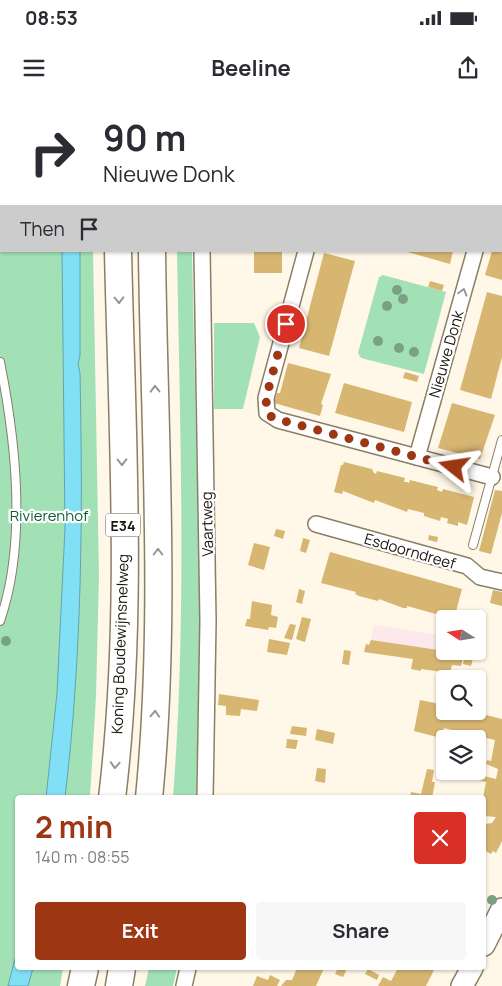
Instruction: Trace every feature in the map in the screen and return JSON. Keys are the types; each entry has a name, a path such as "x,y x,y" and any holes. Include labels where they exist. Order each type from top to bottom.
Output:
{"highway":[{"name":"Koning Boudewijnsnelweg","path":"112,795 122,639 123,522 118,252"},
{"name":"E34","path":"149,795 158,643 159,519 152,252"},
{"path":"81,986 85,970"},
{"path":"118,986 122,970"}],"main road":[{"path":"486,940 502,909"},
{"path":"462,986 471,970"}],"street":[{"name":"Vaartweg","path":"202,252 208,621 206,795"},
{"path":"306,252 266,398 267,413 278,420 492,477"},
{"name":"Nieuwe Donk","path":"417,457 475,252"},
{"name":"Esdoorndreef","path":"316,524 467,566 480,577 502,582"},
{"path":"184,986 188,970"}],"lane":[{"path":"0,362 11,432 15,497 13,566 6,604 0,621"},
{"path":"473,545 502,440"}],"shaded area":[{"path":"374,625 436,635 436,660 463,660 461,666 368,652"}],"green space":[{"name":"Rivierenhof","path":"0,252 93,252 99,576 96,696 90,795 15,795 15,970 63,970 60,986 0,986"},
{"path":"177,252 192,252 200,616 196,795 173,795 180,661 181,456"},
{"path":"383,275 446,292 424,374 361,358 358,353 379,277"},
{"path":"214,323 254,323 260,337 243,409 214,409"},
{"path":"149,970 177,970 173,986 145,986"}],"water":[{"path":"62,252 80,252 80,356 78,364 80,373 81,426 81,533 75,692 65,795 46,795 57,693 65,528"},
{"path":"15,959 15,970 32,970 28,986 8,986"}],"building":[{"path":"254,252 282,252 282,273 254,273"},
{"path":"408,252 453,252 450,264"},
{"path":"492,252 502,252 502,280 485,275"},
{"path":"324,253 355,261 329,356 299,348"},
{"path":"430,281 444,285 442,291 428,287"},
{"path":"487,292 502,296 502,357 491,399 460,390"},
{"path":"288,363 331,374 321,404 323,405 320,416 274,403 277,393 280,393"},
{"path":"405,372 419,376 417,382 403,378"},
{"path":"344,383 412,402 404,432 335,413"},
{"path":"452,403 495,415 480,459 438,448"},
{"path":"344,462 372,469 376,474 377,471 405,478 404,482 409,483 410,480 438,487 437,490 442,492 443,489 474,497 467,525 458,522 458,526 447,523 448,519 441,517 440,521 424,516 424,513 408,509 407,512 375,500 374,503 343,491 342,494 334,492 341,465"},
{"path":"495,490 502,491 502,513 491,554 479,551"},
{"path":"276,529 285,531 283,539 274,536"},
{"path":"429,535 438,537 437,542 428,540"},
{"path":"303,538 310,540 306,553 300,551"},
{"path":"254,543 270,547 264,570 248,565"},
{"path":"330,552 462,589 456,610 436,610 436,614 407,606 407,608 403,608 379,599 378,601 359,596 355,594 356,592 321,583"},
{"path":"299,589 305,591 302,604 296,602"},
{"path":"493,590 502,592 502,606 490,603"},
{"path":"252,601 272,605 271,615 278,617 276,628 269,627 268,630 245,626 247,619 250,619"},
{"path":"302,617 311,619 305,642 296,639"},
{"path":"290,624 296,625 292,640 284,638"},
{"path":"269,639 290,643 287,655 267,652"},
{"path":"371,640 436,650 436,660 462,660 461,666 452,665 451,670 436,671 421,669 421,671 411,669 413,659 364,652 366,644 369,645"},
{"path":"344,650 351,651 349,665 342,664"},
{"path":"464,660 473,660 471,666 463,664"},
{"path":"219,694 259,700 257,711 241,709 240,716 226,715 226,706 218,705"},
{"path":"420,700 436,703 436,720 486,720 486,715 502,719 502,841 496,853 493,851 491,854 486,851 486,824 492,823 496,817 486,816 486,795 484,795 486,782 479,780 486,780 486,776 496,779 498,769 486,764 487,760 491,761 495,740 486,738 486,730 452,730 444,728 443,730 436,730 436,737 414,731"},
{"path":"292,726 307,728 306,736 290,734"},
{"path":"317,729 335,733 333,744 315,740"},
{"path":"287,739 298,740 296,749 286,748"},
{"path":"317,768 326,769 325,783 315,781"},
{"path":"427,769 434,770 432,782 435,782 433,795 410,795 411,792 421,794"},
{"path":"296,970 323,970 316,986 281,986 286,980 292,980"},
{"path":"337,970 346,971 343,977 335,974"},
{"path":"367,970 370,970 379,975 377,980 365,974"},
{"path":"397,970 434,970 426,986 378,986 383,977 391,981"},
{"path":"270,975 280,980 277,986 253,986 257,976 268,980"}],"route":[{"path":"286,324 266,398 267,413 278,420 454,467"}]}
